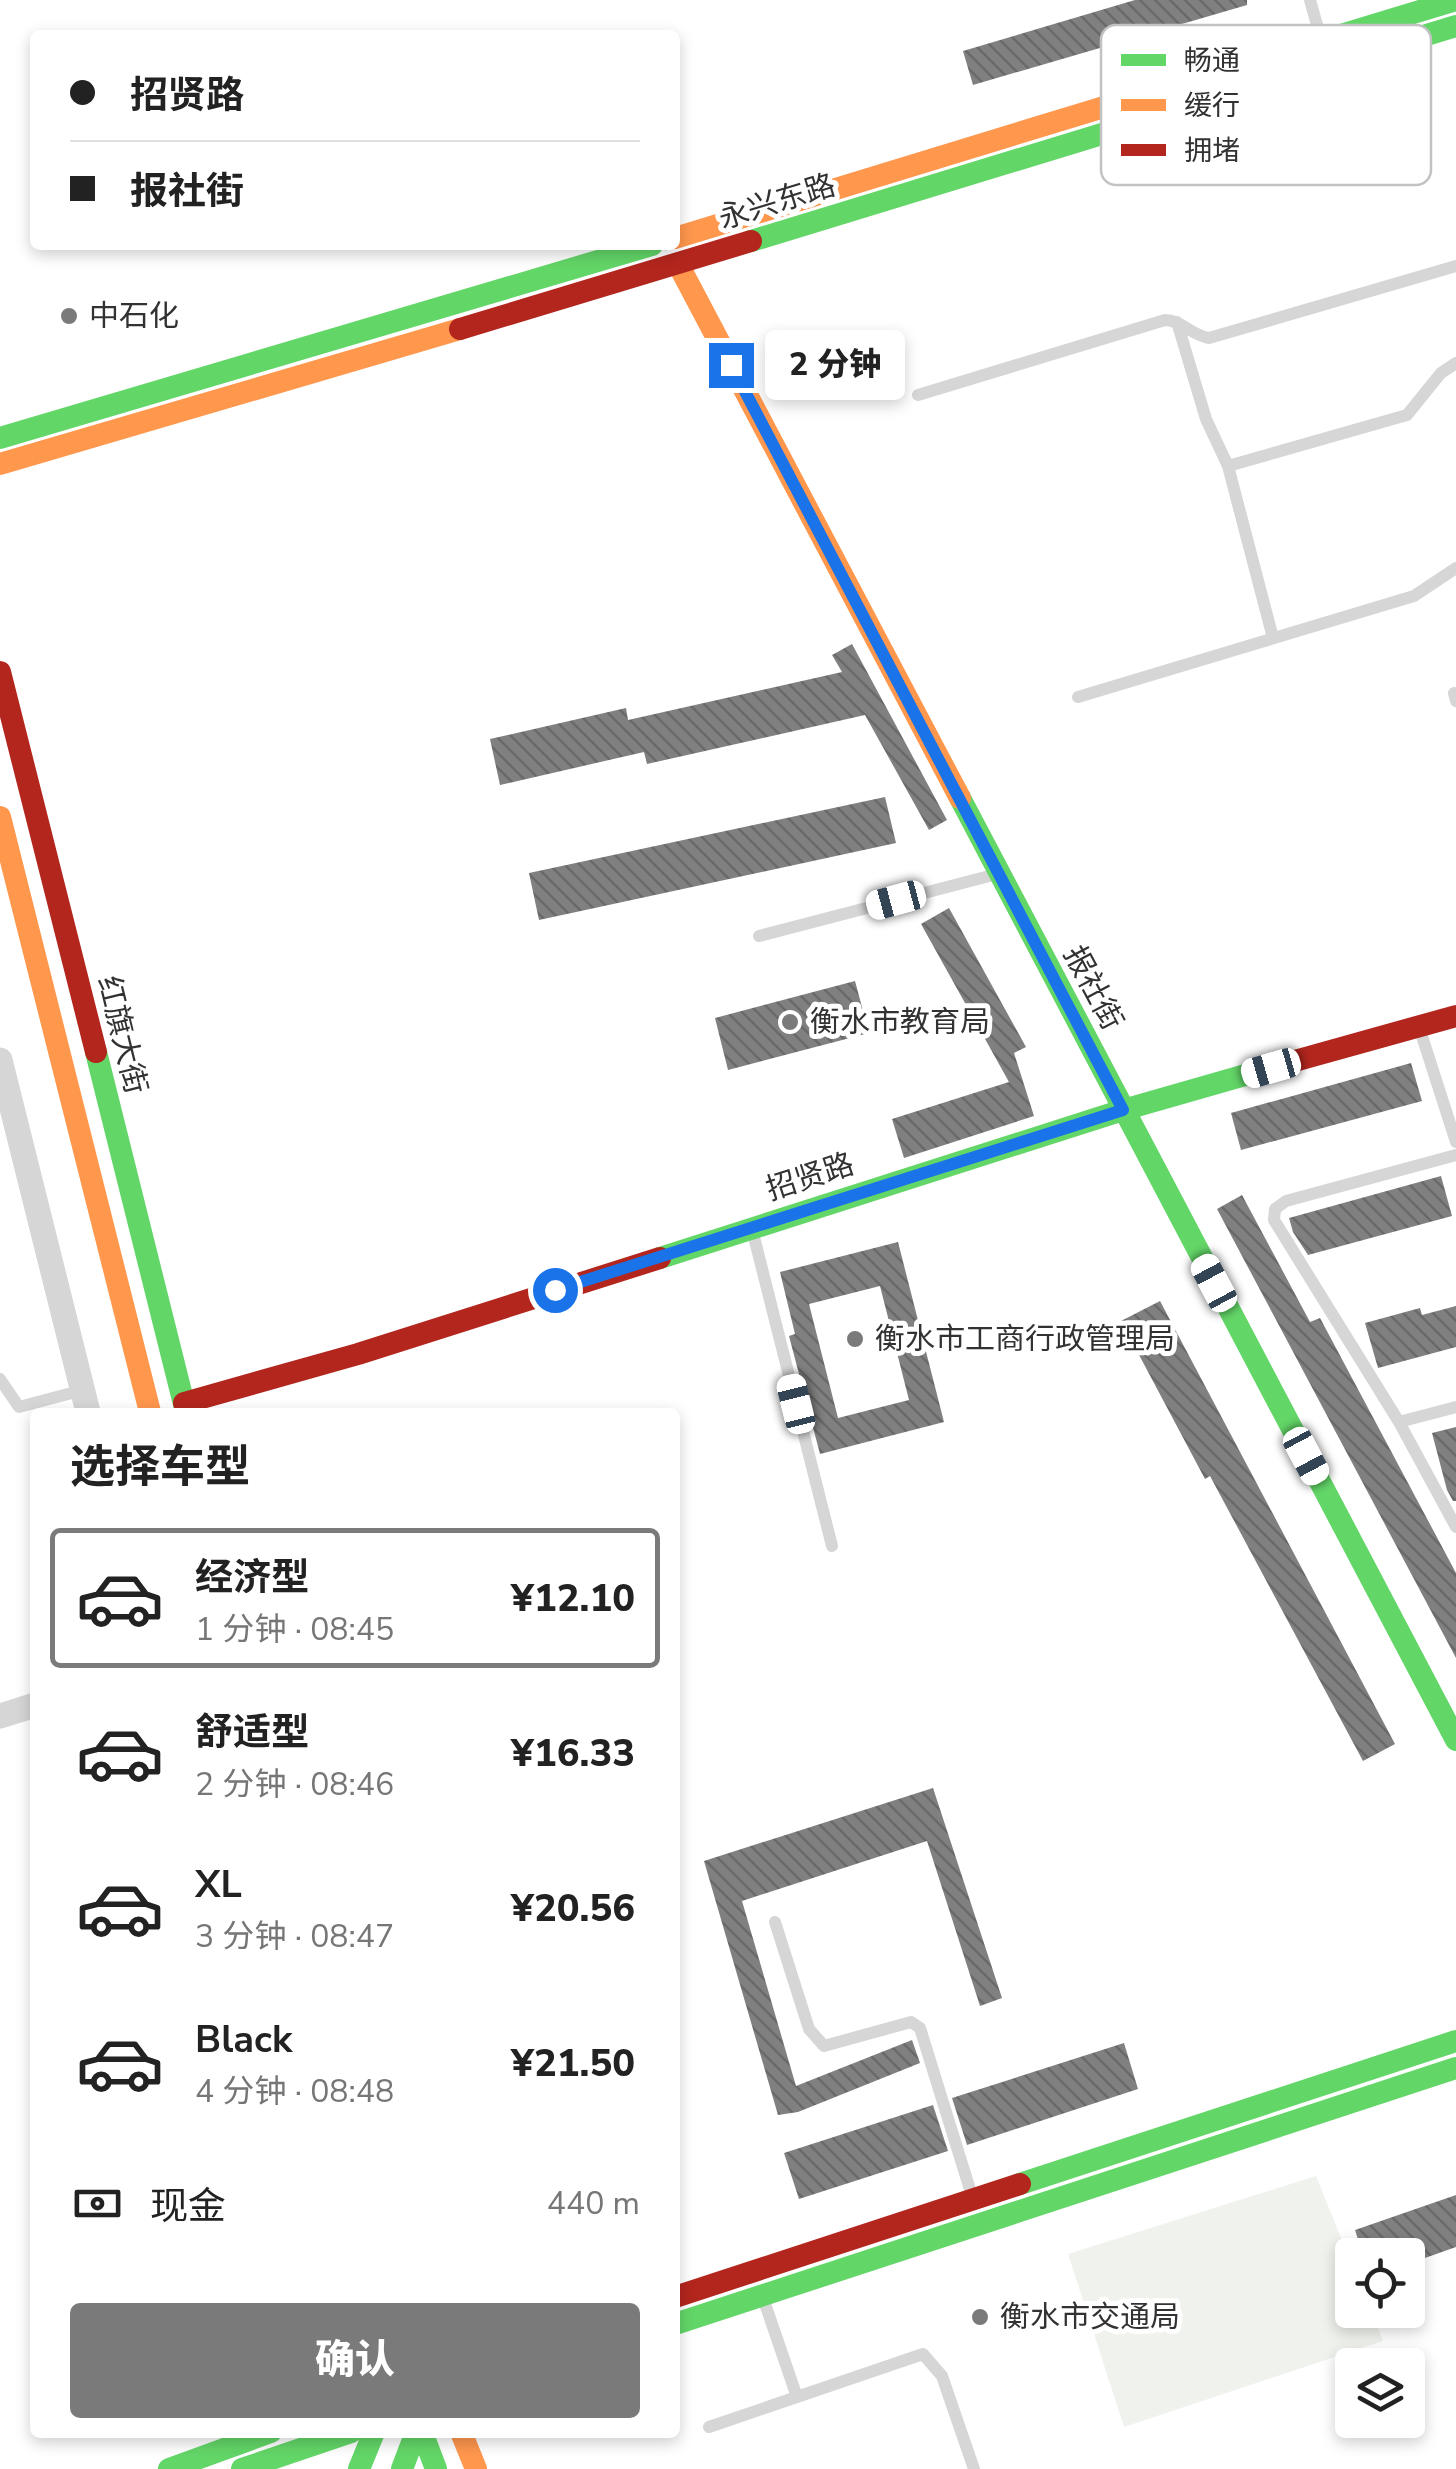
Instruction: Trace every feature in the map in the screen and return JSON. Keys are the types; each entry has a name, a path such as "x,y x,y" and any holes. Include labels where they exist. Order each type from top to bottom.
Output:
{"main road":[{"name":"永兴东路","path":"1374,25 1456,0"},
{"name":"永兴东路","path":"1431,34 1456,26"},
{"name":"永兴东路","path":"680,236 1101,108"},
{"name":"永兴东路","path":"0,464 1101,135"},
{"path":"0,438 635,250"},
{"name":"报社街","path":"678,264 1456,1740"},
{"name":"红旗大街","path":"0,672 185,1408"},
{"path":"0,817 149,1408"},
{"name":"招贤路","path":"185,1408 1123,1110 1456,1016"},
{"path":"680,2295 1456,2041"},
{"path":"680,2322 1456,2068"},
{"path":"169,2469 254,2438"},
{"path":"242,2469 333,2438"},
{"path":"359,2469 372,2438"},
{"path":"402,2469 416,2438"},
{"path":"422,2438 436,2469"},
{"path":"463,2438 476,2469"}],"street":[{"path":"0,1060 6,1107 86,1401"},
{"path":"0,1716 30,1706"}],"lane":[{"path":"1310,0 1317,25"},
{"path":"918,396 1165,320 1176,322 1193,335 1209,338 1456,266"},
{"path":"1176,322 1206,419 1228,466 1273,638"},
{"path":"1228,466 1407,415 1440,373 1456,363"},
{"path":"1078,697 1414,596 1456,568"},
{"path":"758,936 999,874"},
{"path":"1419,1026 1456,1142"},
{"path":"1456,1155 1286,1201 1276,1209 1274,1220 1399,1422 1456,1527"},
{"path":"751,1228 832,1546"},
{"path":"0,1380 20,1407 86,1401"},
{"path":"1399,1422 1456,1406"},
{"path":"774,1922 809,2030 824,2046 912,2022 920,2028 973,2198"},
{"path":"762,2295 797,2397"},
{"path":"708,2428 923,2354 942,2376 974,2469"}],"shaded area":[{"path":"1316,2176 1341,2238 1335,2238 1335,2328 1378,2328 1383,2341 1362,2348 1335,2348 1335,2357 1124,2427 1068,2254"}],"building":[{"path":"1135,0 1247,0 1247,5 1178,25 1101,25 1101,48 973,85 963,51"},
{"path":"852,644 947,820 929,830 865,715 647,764 644,752 500,785 490,739 626,708 628,720 842,672 832,655"},
{"path":"885,797 896,843 539,920 529,873"},
{"path":"949,908 1026,1047 1014,1053 1034,1116 904,1158 892,1119 1009,1082 921,924"},
{"path":"855,981 869,1033 728,1070 715,1018"},
{"path":"1411,1063 1422,1101 1241,1150 1231,1113"},
{"path":"1441,1176 1452,1216 1308,1255 1293,1232 1289,1218"},
{"path":"1242,1195 1310,1322 1320,1318 1456,1573 1456,1658 1217,1209"},
{"path":"898,1242 944,1422 820,1454 789,1336 795,1334 780,1272","holes":["880,1286 909,1400 838,1418 809,1304"]},
{"path":"1160,1301 1395,1744 1363,1761 1210,1476 1205,1479 1121,1321"},
{"path":"1456,1306 1456,1347 1378,1368 1365,1323 1420,1308 1422,1315"},
{"path":"1456,1427 1456,1501 1453,1501 1432,1433"},
{"path":"933,1788 1002,1998 980,2006 927,1841 742,1901 796,2086 912,2040 920,2063 798,2112 778,2115 704,1861"},
{"path":"1124,2043 1138,2089 967,2145 952,2098"},
{"path":"933,2105 948,2151 799,2199 784,2153"},
{"path":"1456,2195 1456,2247 1425,2258 1425,2238 1358,2238 1355,2230"}],"traffic: fast":[{"path":"1374,25 1456,0"},
{"path":"1431,34 1456,26"},
{"path":"751,241 1101,134"},
{"path":"0,438 635,250"},
{"path":"960,798 1456,1740"},
{"path":"96,1052 185,1408"},
{"path":"660,1258 1123,1110 1291,1062"},
{"path":"1020,2184 1456,2041"},
{"path":"680,2322 1456,2068"},
{"path":"169,2469 254,2438"},
{"path":"242,2469 333,2438"},
{"path":"359,2469 372,2438"},
{"path":"402,2469 414,2438"},
{"path":"424,2438 436,2469"}],"traffic: slow":[{"path":"680,236 1101,108"},
{"path":"678,264 960,798"},
{"path":"0,464 460,329"},
{"path":"0,817 149,1408"},
{"path":"463,2438 476,2469"}],"traffic: jam":[{"path":"460,329 751,241"},
{"path":"0,672 96,1052"},
{"path":"1291,1062 1456,1016"},
{"path":"184,1403 358,1354 660,1258"},
{"path":"680,2295 1020,2184"}],"place":[{"name":"中石化","path":"69,316"},
{"name":"衡水市教育局","path":"790,1022"},
{"name":"衡水市工商行政管理局","path":"855,1339"},
{"name":"衡水市交通局","path":"980,2317"}],"route":[{"path":"555,1290 1123,1110 731,365"}]}
